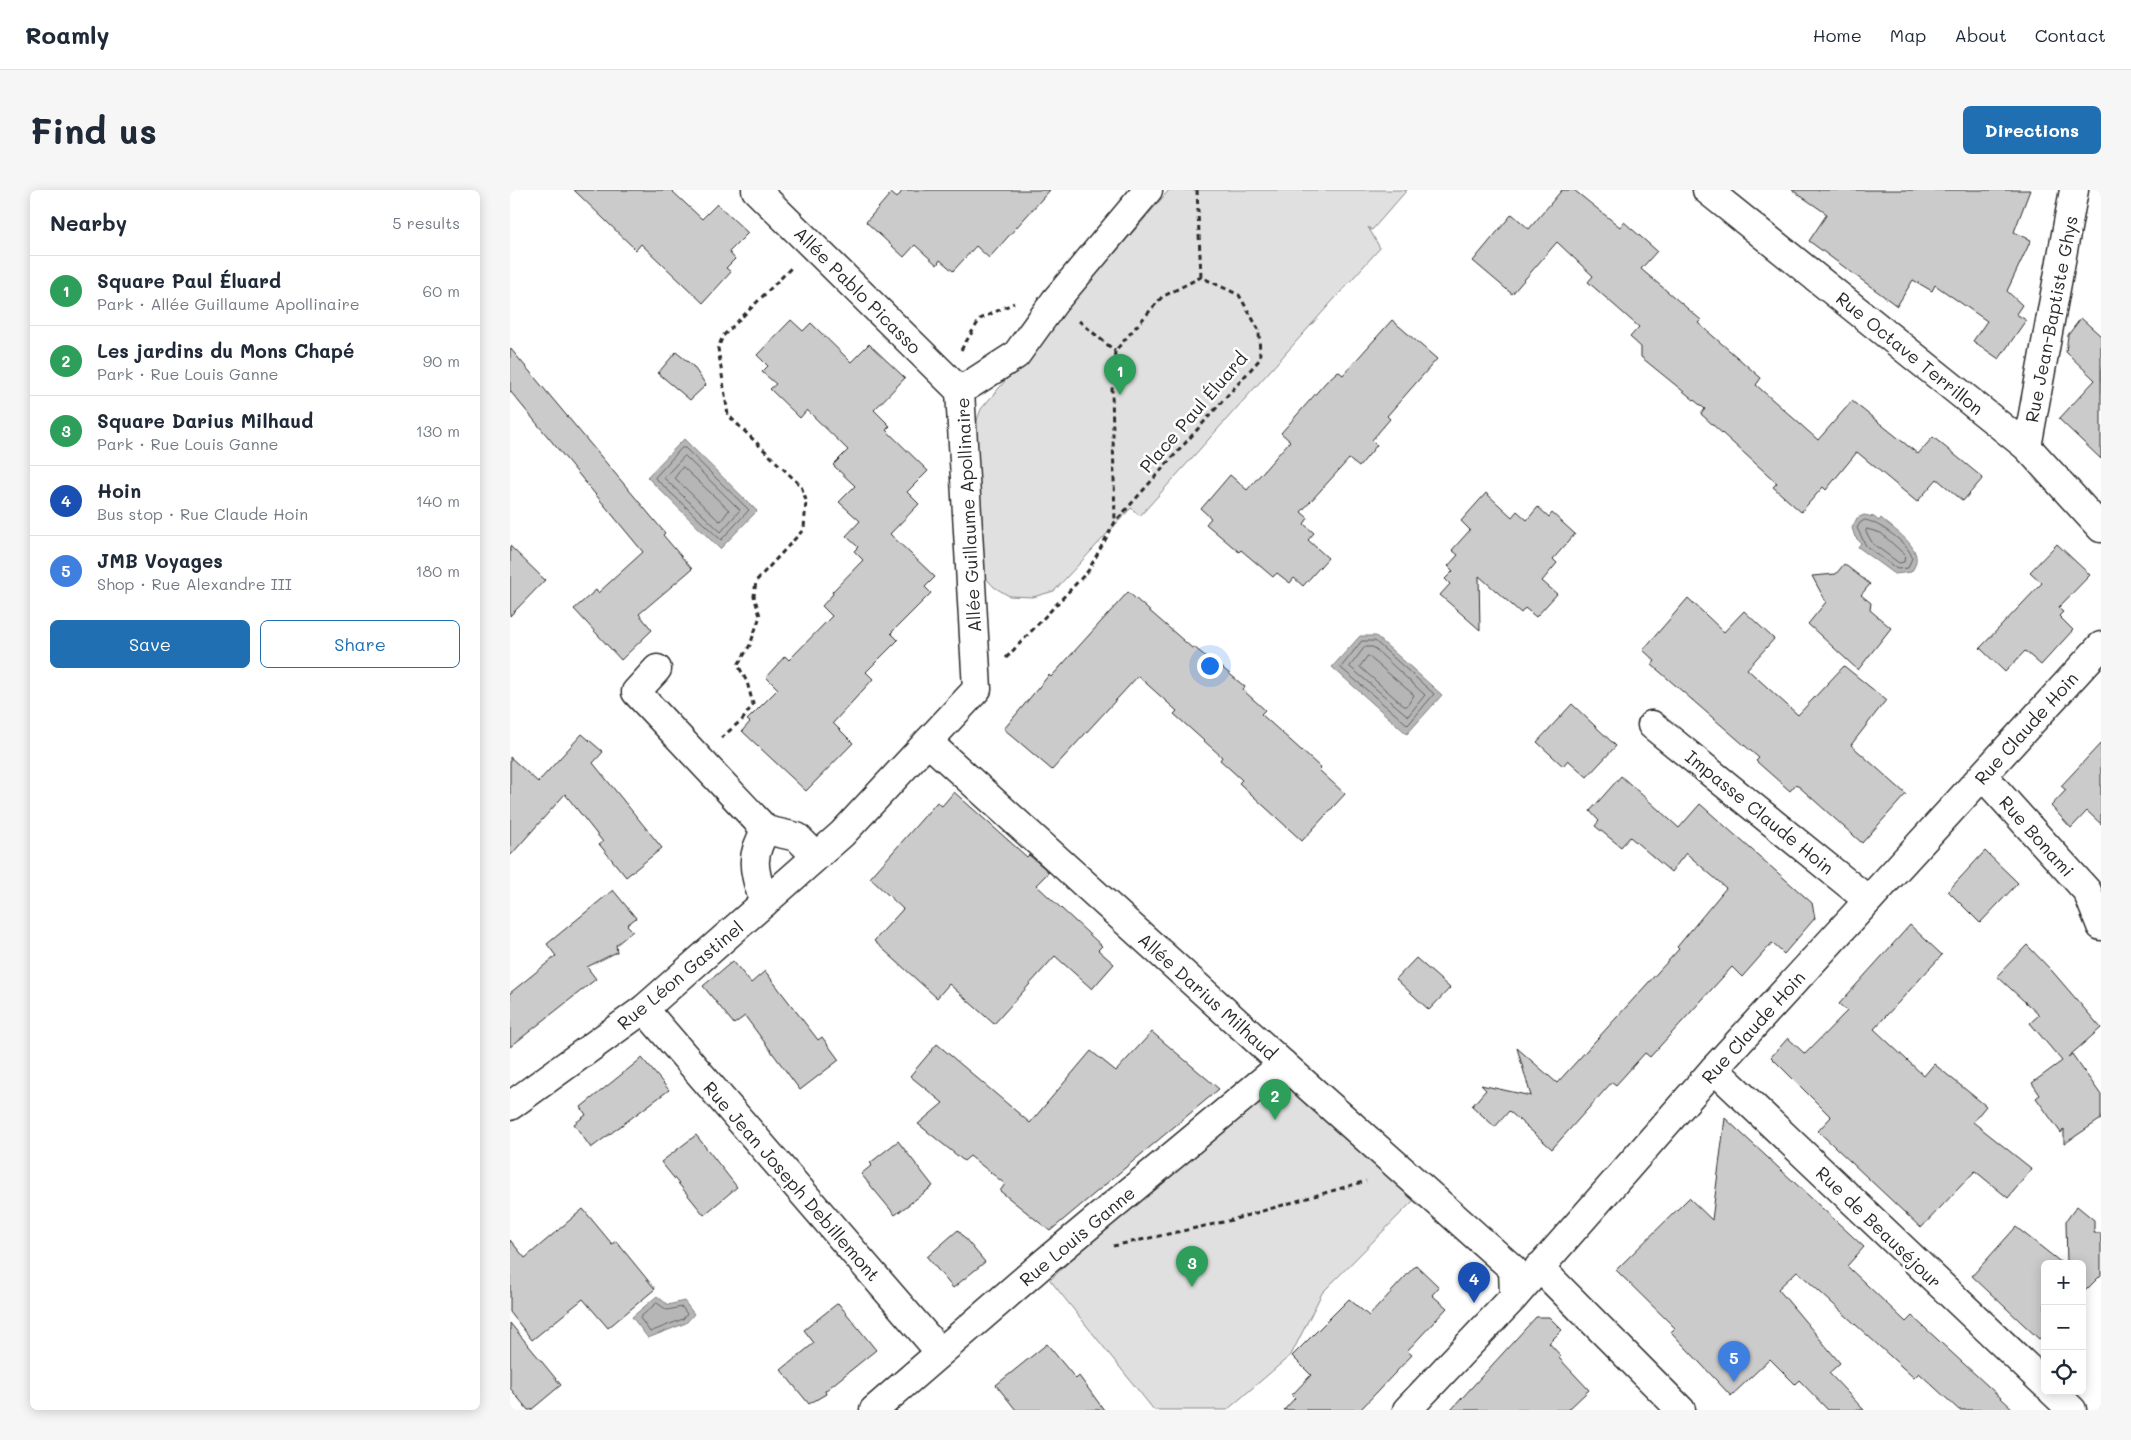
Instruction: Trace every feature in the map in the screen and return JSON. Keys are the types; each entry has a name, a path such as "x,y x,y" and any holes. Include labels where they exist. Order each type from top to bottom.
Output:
{"street":[{"name":"Allée Pablo Picasso","path":"756,190 951,382"},
{"name":"Allée Guillaume Apollinaire","path":"977,689 951,382 1016,355 1055,301 1148,190"},
{"name":"Rue Octave Terrillon","path":"1707,190 2027,447 2101,528"},
{"name":"Rue Jean-Baptiste Ghys","path":"2027,447 2074,190"},
{"name":"Rue Claude Hoin","path":"1407,1410 1514,1297 1714,1069 2101,646"},
{"path":"657,669 636,692 766,830 797,837 816,856"},
{"path":"928,742 977,689"},
{"name":"Impasse Claude Hoin","path":"1652,725 1868,900"},
{"name":"Rue Léon Gastinel","path":"510,1106 644,1009 842,834 928,742"},
{"name":"Allée Darius Milhaud","path":"928,742 1283,1064 1513,1268 1514,1297"},
{"name":"Rue Bonami","path":"1984,776 2087,891 2101,926"},
{"path":"764,903 755,870 756,846 766,830"},
{"name":"Rue Jean Joseph Debillemont","path":"644,1009 940,1352"},
{"name":"Rue Louis Ganne","path":"874,1410 940,1352 1283,1064"},
{"name":"Rue de Beauséjour","path":"1714,1069 2041,1380"},
{"path":"1539,1267 1681,1410"},
{"path":"2056,1395 2072,1410"}],"path":[{"path":"1055,301 1115,351 1162,297 1201,277 1197,190"},
{"path":"722,737 743,719 753,704 747,682 738,665 750,645 760,616 754,596 756,581 804,529 806,500 801,486 728,415 718,348 723,336 813,246"},
{"name":"Place Paul Éluard","path":"977,689 1088,571 1115,522 1260,359 1259,330 1239,295 1201,277"},
{"path":"951,382 955,360 980,319 1016,303"},
{"name":"Place Paul Éluard","path":"1115,351 1112,390 1115,522"},
{"path":"1112,1247 1228,1221 1404,1170"}],"shaded area":[{"path":"1169,190 1407,190 1372,230 1368,227 1380,248 1140,516 1131,508 1054,591 1033,597 1009,596 994,587 981,573 972,434 981,409"},
{"path":"1278,1076 1378,1168 1416,1198 1322,1293 1291,1355 1227,1410 1154,1410 1050,1280 1171,1164"}],"water":[{"path":"684,439 757,511 720,549 647,477"},
{"path":"1864,515 1874,517 1879,521 1881,518 1908,542 1916,556 1911,572 1895,574 1858,547 1861,543 1855,537 1852,528 1857,518"},
{"path":"1360,636 1376,636 1442,695 1407,734 1332,667"},
{"path":"657,1296 668,1305 684,1301 694,1314 686,1323 648,1338 632,1317"}],"building":[{"path":"574,190 671,190 702,219 717,204 748,233 729,252 735,259 726,268 731,272 703,303 641,244 636,250"},
{"path":"903,190 1050,190 989,258 976,246 953,271 940,260 937,265 915,245 904,257 866,222 891,193 897,198"},
{"path":"1562,190 1574,190 1620,227 1624,222 1657,251 1641,269 1701,320 1698,323 1761,378 1756,385 1818,440 1852,401 1918,454 1933,437 1983,478 1963,501 1937,479 1917,502 1857,452 1826,490 1823,487 1801,512 1773,487 1777,483 1701,414 1705,409 1641,357 1641,347 1630,337 1639,327 1588,282 1593,276 1557,242 1512,294 1473,261 1512,214 1529,229"},
{"path":"1792,190 2030,190 2014,232 2031,240 2007,291 2022,305 2016,314 2026,320 1999,359 1973,341 1987,321 1935,285 1932,291 1913,280 1897,306 1809,241 1827,214"},
{"path":"2081,318 2101,336 2101,459 2059,419 2095,380 2066,352 2068,335"},
{"path":"791,320 803,331 811,323 851,362 869,344 905,378 874,410 890,426 886,430 928,471 907,492 919,504 890,534 935,577 925,587 931,593 891,633 898,640 866,672 873,679 833,723 853,743 806,791 742,731 750,722 747,720 778,689 766,677 785,656 789,660 832,616 822,606 833,594 832,592 863,560 854,551 858,547 846,536 860,521 839,502 855,486 833,465 848,450 807,410 800,418 770,389 776,384 762,372 768,366 757,355"},
{"path":"1392,320 1437,359 1387,416 1390,419 1372,440 1377,445 1359,467 1349,459 1301,512 1308,518 1304,524 1314,533 1308,540 1328,558 1303,586 1294,578 1290,583 1277,573 1273,577 1206,524 1211,518 1201,509 1230,475 1247,490 1290,441 1281,433 1326,382 1338,371 1343,375"},
{"path":"510,348 665,533 663,535 692,569 639,614 652,630 621,660 574,609 596,590 598,593 643,552 510,391"},
{"path":"676,352 693,366 706,385 690,400 658,373"},
{"path":"1486,493 1512,517 1517,511 1527,520 1538,507 1549,517 1552,513 1575,534 1553,559 1557,563 1542,581 1557,594 1536,617 1525,608 1521,613 1479,576 1480,630 1440,595 1450,584 1445,579 1453,571 1448,566 1458,555 1452,550 1470,530 1461,521"},
{"path":"2057,544 2090,575 2058,608 2063,612 2059,616 2073,630 2041,665 2025,651 2005,672 1980,648 2042,583 2030,572"},
{"path":"510,546 545,580 510,616"},
{"path":"1844,564 1870,584 1861,595 1871,603 1870,610 1891,628 1858,670 1808,624 1826,602 1812,576 1836,574"},
{"path":"1128,592 1192,648 1194,647 1216,665 1218,664 1245,687 1243,690 1265,710 1261,714 1321,768 1319,770 1345,794 1302,841 1239,783 1242,780 1220,760 1222,757 1174,714 1177,711 1138,676 1052,770 1004,729 1049,675 1051,677"},
{"path":"1688,598 1724,632 1744,611 1774,639 1747,669 1798,715 1844,666 1886,700 1851,745 1906,794 1862,843 1796,784 1790,791 1756,761 1759,758 1652,665 1655,661 1643,650"},
{"path":"1572,704 1616,746 1587,777 1568,760 1563,766 1537,742"},
{"path":"582,734 603,752 593,763 662,848 626,877 599,844 603,842 565,794 510,856 510,757 538,782"},
{"path":"2101,743 2101,824 2087,811 2071,828 2051,806 2066,790 2061,786"},
{"path":"1621,776 1679,828 1700,804 1812,903 1815,918 1784,954 1772,943 1742,977 1732,967 1650,1057 1645,1053 1616,1085 1612,1082 1552,1149 1509,1111 1495,1127 1472,1106 1486,1090 1481,1085 1531,1096 1517,1048 1557,1083 1679,949 1677,947 1726,888 1686,853 1671,872 1630,837 1621,847 1595,826 1599,821 1590,811"},
{"path":"954,792 1027,857 1029,855 1049,872 1036,885 1102,946 1098,950 1114,964 1092,989 1055,956 994,1024 949,984 937,998 874,941 903,909 870,878 937,802 942,806"},
{"path":"1985,851 2018,883 1980,923 1948,891"},
{"path":"613,890 636,918 627,925 633,931 616,945 617,952 587,967 596,979 510,1047 510,993 556,956 547,944"},
{"path":"1910,925 1942,955 1874,1029 1924,1076 1934,1064 1986,1106 1973,1122 2032,1169 2008,1198 1975,1171 1921,1228 1818,1131 1831,1117 1771,1057 1788,1038 1805,1054 1847,1011 1839,1004"},
{"path":"2027,945 2101,1028 2068,1057 2072,1054 2101,1095 2101,1119 2064,1144 2064,1129 2061,1133 2036,1098 2040,1095 2032,1083 2062,1061 2030,1023 2039,1015 1997,976"},
{"path":"1416,958 1450,988 1429,1010 1396,979"},
{"path":"733,961 751,983 765,971 818,1040 822,1037 839,1060 800,1090 745,1016 734,1024 703,986"},
{"path":"1152,1032 1219,1089 1050,1231 1000,1191 1005,1184 970,1156 964,1161 918,1124 943,1103 910,1076 937,1044 1030,1123 1091,1051 1116,1071"},
{"path":"642,1058 669,1090 591,1148 574,1124 586,1115 581,1107"},
{"path":"1725,1118 1864,1247 1847,1266 1906,1322 1912,1316 2014,1410 1959,1410 1919,1373 1914,1378 1797,1271 1778,1289 1840,1363 1829,1373 1864,1410 1828,1410 1799,1380 1795,1384 1770,1359 1731,1396 1671,1332 1675,1328 1616,1270 1689,1198 1712,1220"},
{"path":"696,1135 737,1187 704,1215 661,1162"},
{"path":"898,1141 933,1186 895,1215 861,1174 872,1165 870,1163"},
{"path":"2077,1206 2094,1220 2094,1233 2101,1233 2101,1275 2086,1290 2086,1260 2067,1260 2066,1221"},
{"path":"583,1209 612,1244 616,1241 655,1289 608,1328 583,1299 532,1340 510,1312 510,1240 525,1258"},
{"path":"2016,1227 2058,1260 2041,1260 2041,1337 2039,1339 1972,1276"},
{"path":"958,1230 985,1262 953,1288 927,1257"},
{"path":"1416,1265 1439,1287 1432,1295 1447,1308 1407,1351 1412,1355 1360,1410 1284,1410 1295,1398 1292,1395 1311,1375 1292,1356 1349,1299 1369,1316"},
{"path":"838,1303 876,1350 825,1391 826,1394 809,1404 781,1370 814,1343 804,1330"},
{"path":"1536,1317 1549,1317 1562,1330 1549,1343 1561,1356 1559,1358 1589,1390 1568,1410 1451,1410"},
{"path":"510,1323 561,1385 531,1410 528,1410 510,1388"},
{"path":"1047,1344 1076,1379 1079,1376 1104,1410 1016,1410 996,1385"}],"place":[{"name":"Square Paul Éluard","path":"1120,395"},
{"name":"Les jardins du Mons Chapé","path":"1275,1120"},
{"name":"Square Darius Milhaud","path":"1192,1287"},
{"name":"Hoin","path":"1474,1303"},
{"name":"JMB Voyages","path":"1734,1382"}]}
